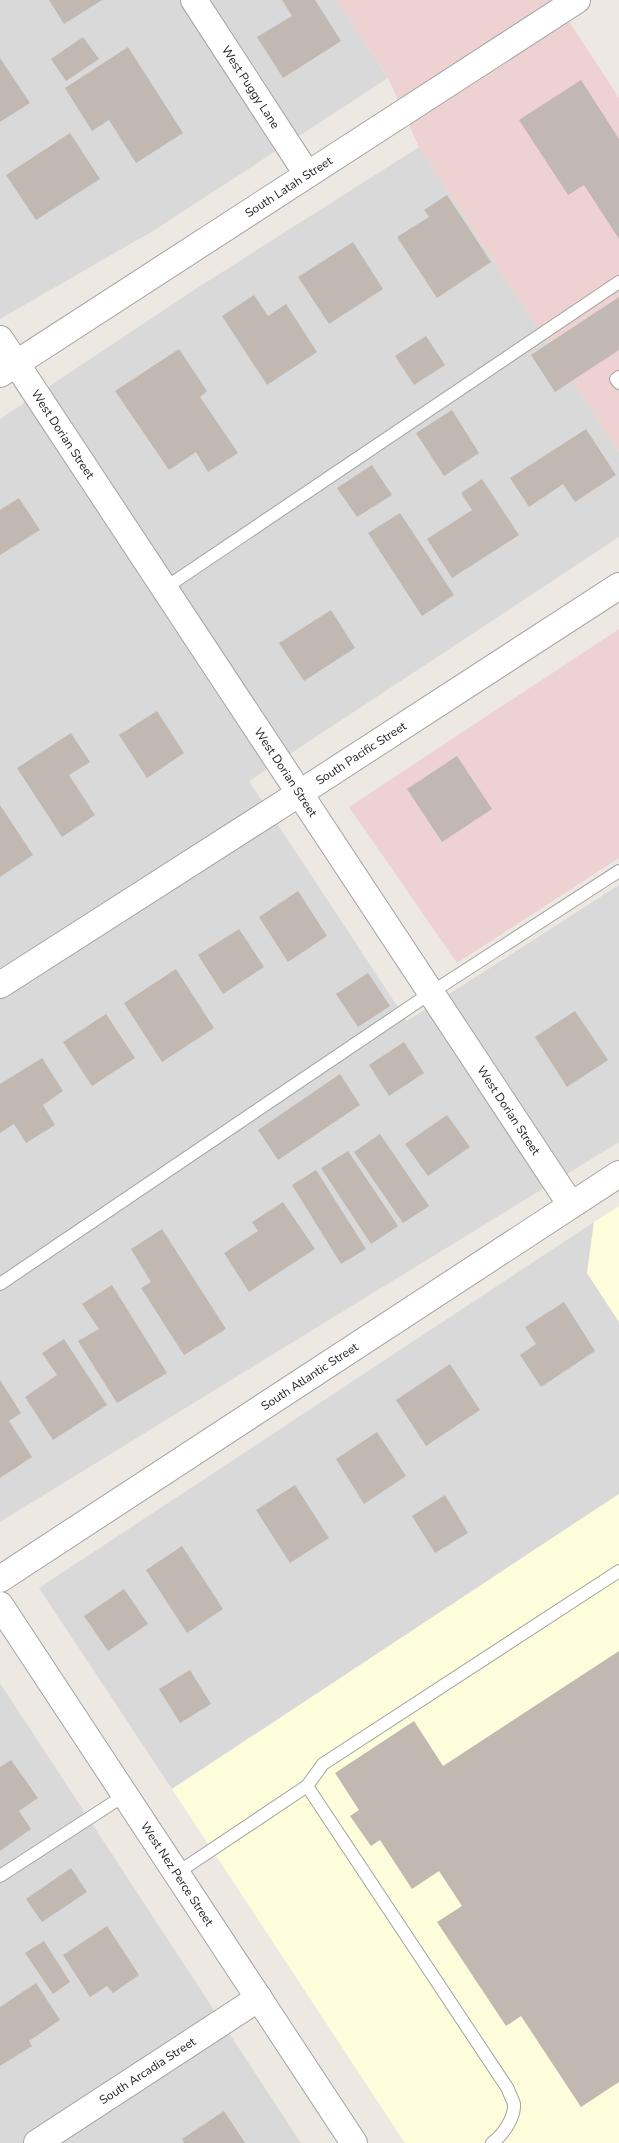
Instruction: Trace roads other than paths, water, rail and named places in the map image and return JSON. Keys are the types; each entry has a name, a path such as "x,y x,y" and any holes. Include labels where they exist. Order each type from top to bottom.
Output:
{"street":[{"name":"West Puggy Lane","path":"194,0 307,174"},
{"name":"South Latah Street","path":"8,368 577,0"},
{"name":"West Dorian Street","path":"0,339 8,368 165,588 572,1205"},
{"name":"South Pacific Street","path":"0,985 619,586"},
{"name":"South Atlantic Street","path":"0,1579 619,1174"},
{"name":"West Nez Perce Street","path":"0,1605 354,2143"},
{"name":"South Arcadia Street","path":"37,2143 259,1998"}],"lane":[{"path":"165,588 619,282"},
{"path":"619,377 616,378 619,383"},
{"path":"0,1284 432,992 619,871"},
{"path":"176,1873 307,1786 323,1764 619,1571"},
{"path":"307,1786 508,2089 514,2105 501,2137 492,2143"},
{"path":"0,1876 125,1795"}]}
